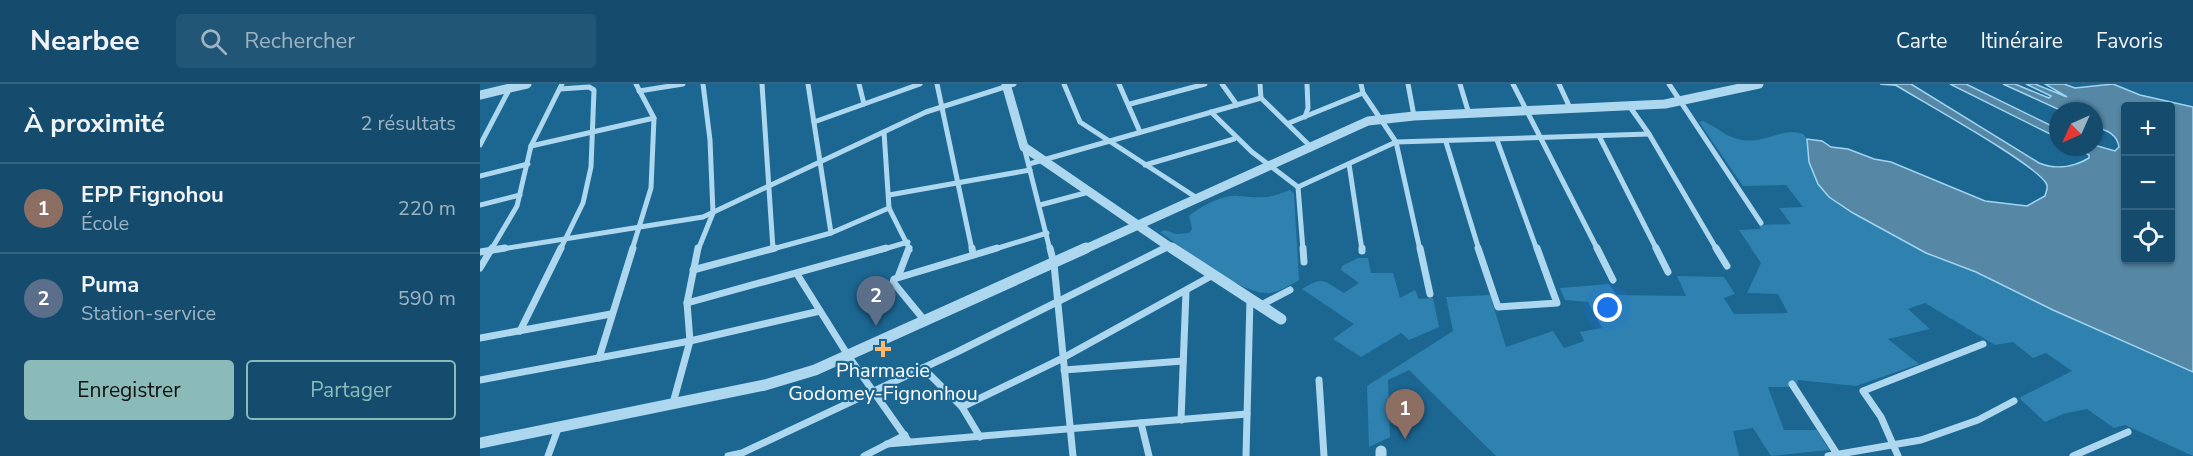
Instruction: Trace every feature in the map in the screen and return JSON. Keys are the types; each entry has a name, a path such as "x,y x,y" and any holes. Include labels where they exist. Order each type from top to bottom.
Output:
{"street":[{"path":"480,95 527,84"},
{"path":"599,358 651,188 654,118 636,84"},
{"path":"639,91 683,84"},
{"path":"672,404 690,341 687,303 693,270 700,240 713,213 710,140 704,84"},
{"path":"762,84 773,249"},
{"path":"808,84 831,232"},
{"path":"860,84 864,104"},
{"path":"814,122 920,84"},
{"path":"937,84 973,254"},
{"path":"1064,84 1080,122 1197,198"},
{"path":"1119,84 1130,104 1140,132"},
{"path":"1172,84 1177,92"},
{"path":"1130,104 1205,84"},
{"path":"1222,84 1237,105"},
{"path":"1260,84 1261,98 1311,147"},
{"path":"1305,117 1308,108 1307,84"},
{"path":"1361,84 1363,93 1378,118 1396,142 1430,294"},
{"path":"1408,84 1414,116"},
{"path":"1460,84 1469,114"},
{"path":"1513,84 1544,138 1613,280"},
{"path":"1559,84 1571,110"},
{"path":"1669,84 1679,103 1761,223"},
{"path":"480,442 789,379 849,357 1266,166 1378,118 1679,103 1759,84"},
{"path":"480,252 639,228 713,213 943,106 1009,85 1054,264 1061,359 1073,456"},
{"path":"480,268 514,213 531,146 561,86 593,87 588,187 567,240 520,331"},
{"path":"480,145 510,88"},
{"path":"1289,123 1363,93"},
{"path":"889,195 957,184 1029,167 1043,160 1261,98"},
{"path":"1630,107 1727,266"},
{"path":"1211,112 1234,139 1266,166 1298,187"},
{"path":"531,146 592,130 654,118"},
{"path":"884,132 889,208 908,242 909,255 893,282 925,322"},
{"path":"1298,187 1396,142 1648,134"},
{"path":"1599,136 1668,272"},
{"path":"1145,165 1234,139"},
{"path":"1446,142 1467,215 1498,307 1557,303 1497,140"},
{"path":"1024,147 1137,226 1281,319"},
{"path":"480,176 528,164"},
{"path":"1349,164 1362,251"},
{"path":"1298,187 1304,262"},
{"path":"1040,205 1089,192"},
{"path":"480,205 520,195"},
{"path":"693,270 831,232 889,208"},
{"path":"898,277 1047,233"},
{"path":"687,303 908,242"},
{"path":"728,456 742,454 923,368 1169,246"},
{"path":"797,274 849,357 907,439"},
{"path":"962,407 1061,359 1214,274"},
{"path":"1261,306 1290,290"},
{"path":"1180,420 1186,291"},
{"path":"1246,456 1250,299"},
{"path":"480,380 690,341 820,311"},
{"path":"480,338 611,314"},
{"path":"1898,456 1881,417 1863,391 1983,344"},
{"path":"1064,370 1183,360"},
{"path":"923,368 962,407 980,436"},
{"path":"1318,380 1324,456"},
{"path":"1792,384 1837,454"},
{"path":"1828,456 1921,440 1969,423 2014,401"},
{"path":"864,456 886,444 907,439 980,436 1247,414"},
{"path":"1141,423 1149,456"},
{"path":"548,456 559,426"},
{"path":"2073,456 2128,432"}],"shaded area":[{"path":"1894,84 1911,84 2039,163 2058,167 2077,164 2089,156 2103,156 2103,148 2115,151 2119,147 2116,138 2103,130 2103,102 2049,102 2049,105 2003,84 2015,84 2049,98 2051,96 2026,84 2035,84 2067,97 2045,84 2064,84 2075,88 2113,84 2140,95 2171,102 2121,102 2121,264 2175,264 2175,103 2193,107 2193,372 2053,310 1976,272 1926,253 1853,213 1829,197 1818,184 1809,162 1807,139 1822,141 1831,147 1848,149 1874,159 1891,162 1985,201 2027,206 2045,196 2046,183 2037,174 1976,132"},
{"path":"1950,84 1966,84 2049,125 2049,134"},
{"path":"1703,121 1742,140 1758,140 1795,132 1803,134 1807,139 1809,162 1818,184 1829,197 1853,213 1926,253 1976,272 2053,310 2193,372 2193,456 2125,425 2114,428 2087,409 2063,414 2045,422 2019,398 2072,371 2046,353 2033,358 2013,342 1995,345 1925,303 1908,309 1930,329 1888,339 1919,364 1856,386 1798,380 1797,387 1768,387 1784,430 1817,430 1829,450 1771,456 1753,428 1733,431 1739,456 1496,456 1409,370 1388,380 1390,437 1369,447 1367,386 1453,331 1446,297 1490,295 1506,347 1553,331 1564,348 1584,341 1580,332 1602,328 1588,302 1565,300 1560,288 1609,284 1617,295 1686,296 1677,276 1724,277 1735,294 1724,298 1734,314 1788,313 1778,294 1747,293 1761,263 1739,230 1761,229 1759,225 1791,224 1779,208 1803,207 1786,185 1743,186 1699,122"},
{"path":"1290,190 1294,194 1299,280 1277,291 1257,292 1243,287 1213,270 1160,232 1165,230 1176,234 1189,233 1192,229 1189,216 1219,199 1232,196 1264,197"},
{"path":"1358,258 1368,258 1371,273 1393,273 1400,298 1415,290 1419,299 1433,298 1439,327 1409,340 1401,333 1361,357 1333,339 1354,324 1302,289 1315,282 1324,281 1344,293 1359,283 1341,270 1342,266"}],"waterway":[{"path":"1881,84 1896,85"}],"place":[{"name":"Puma","path":"876,326"},
{"name":"Pharmacie Godomey-Fignonhou","path":"883,349"},
{"name":"EPP Fignohou","path":"1405,439"}]}
